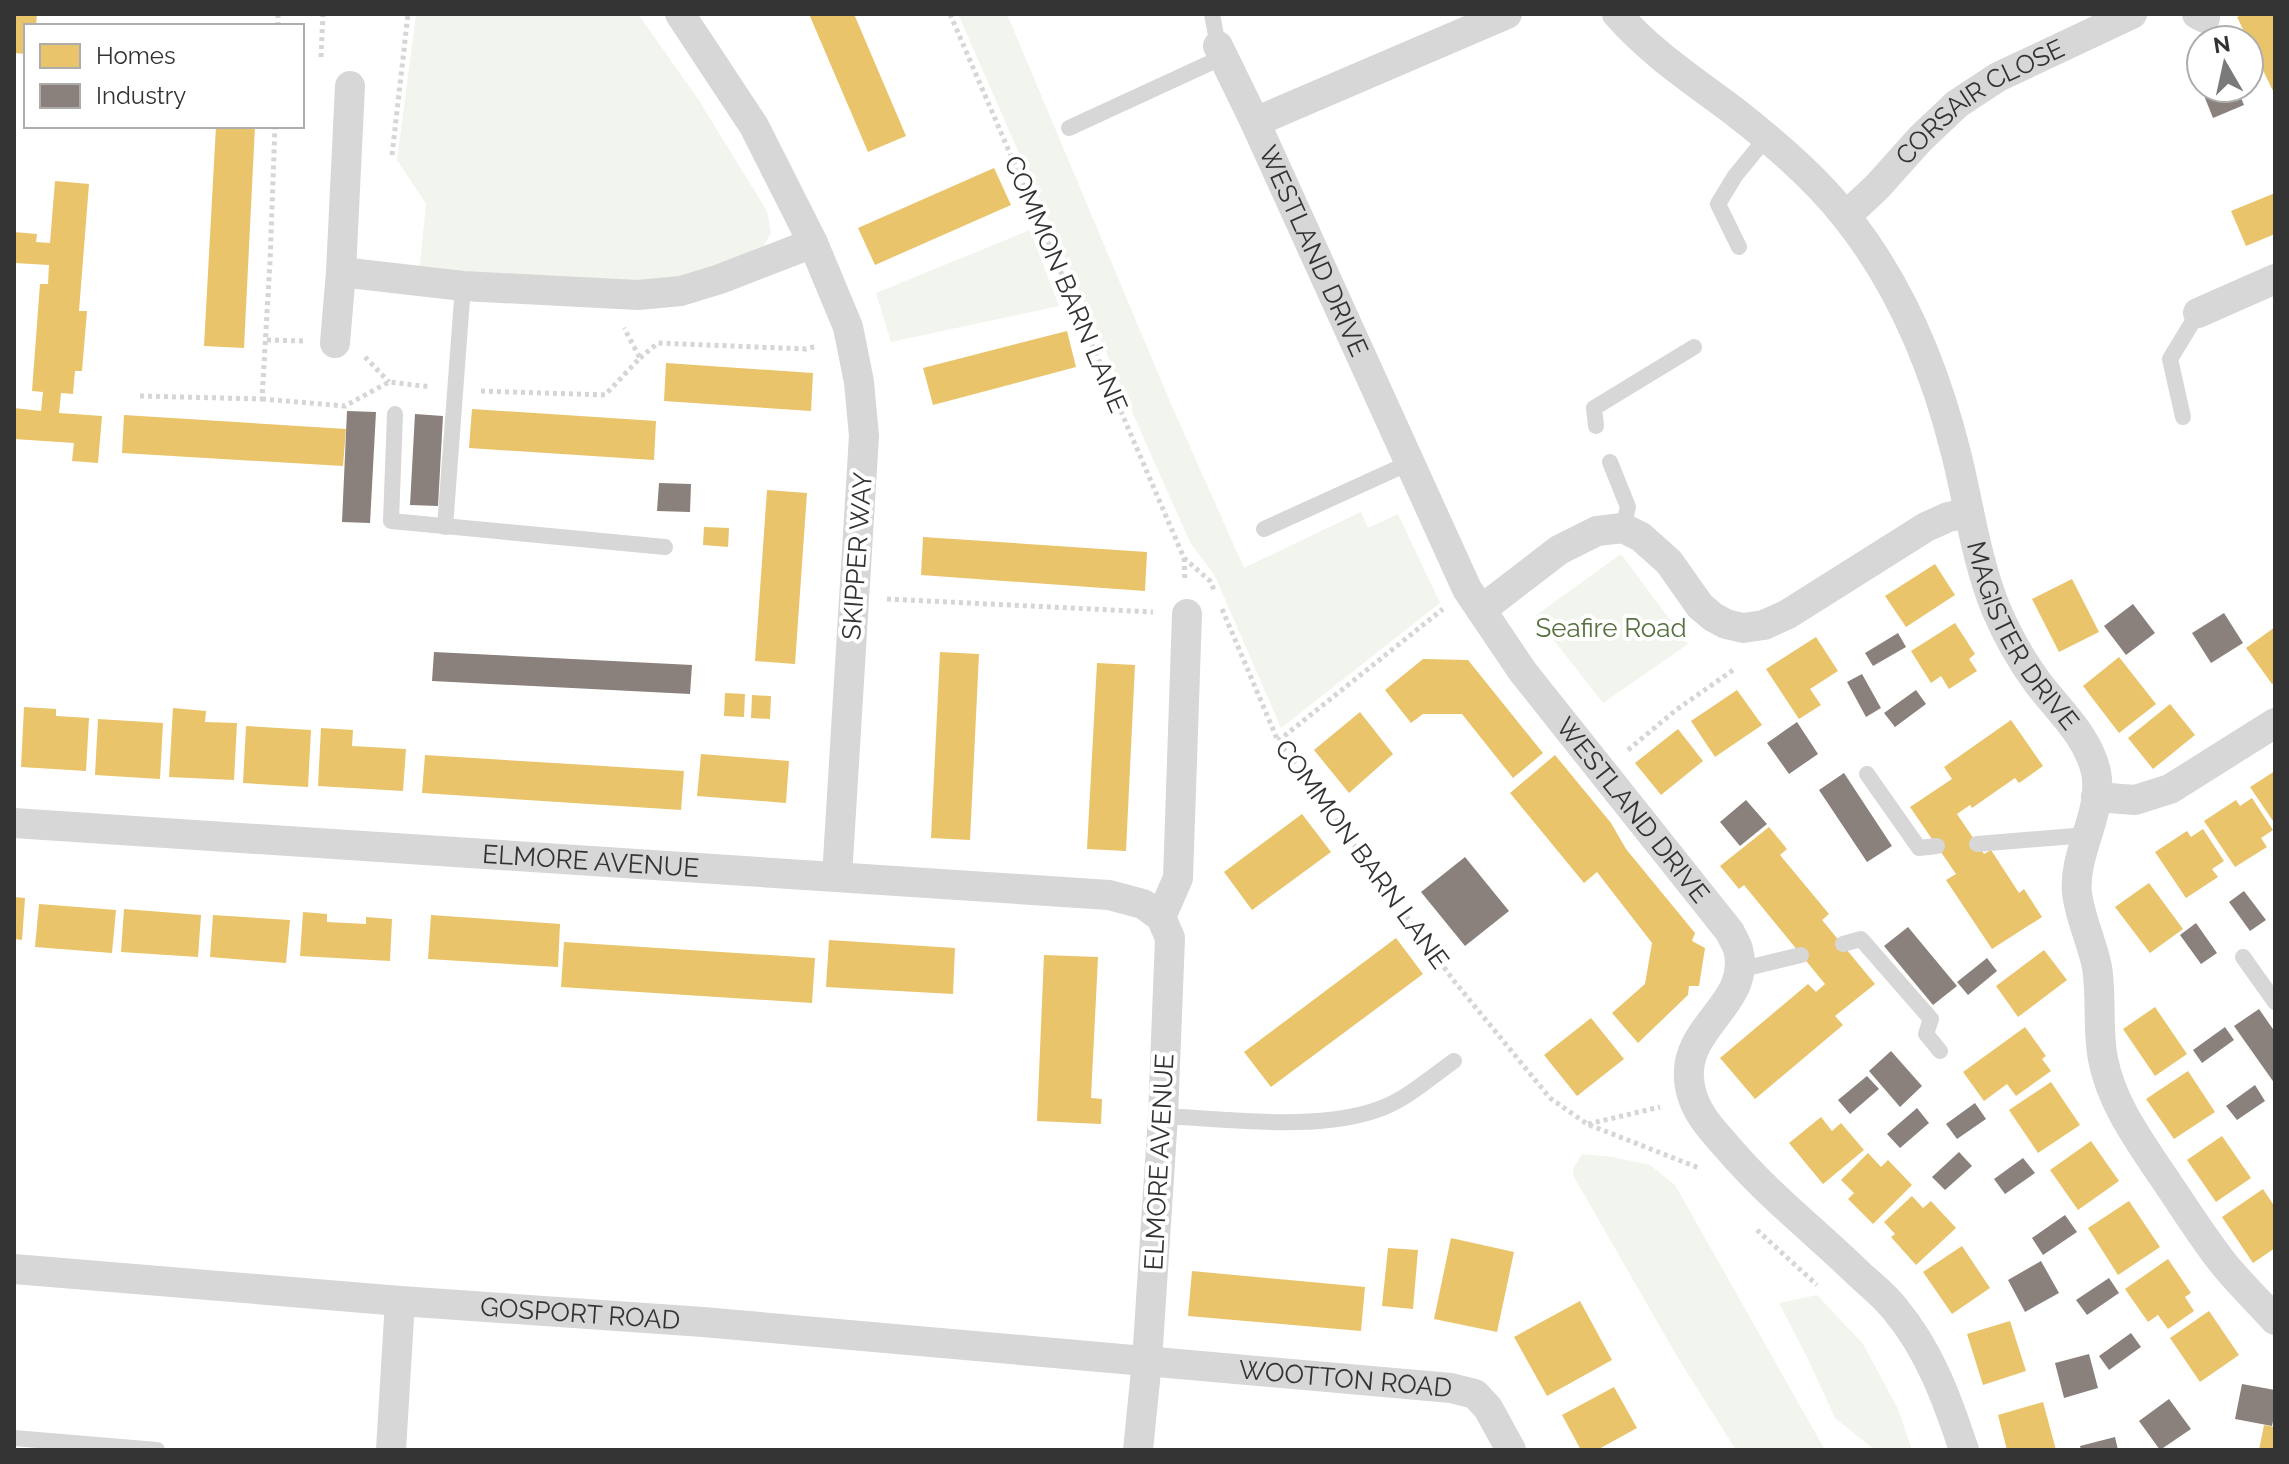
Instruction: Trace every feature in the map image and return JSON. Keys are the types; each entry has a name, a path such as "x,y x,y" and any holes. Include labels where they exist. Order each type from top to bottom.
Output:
{"street":[{"name":"SKIPPER WAY","path":"680,14 754,126 813,243 848,327 859,382 864,436 837,877"},
{"name":"WESTLAND DRIVE","path":"1255,122 1507,14"},
{"name":"MAGISTER DRIVE","path":"1617,14 1662,58 1739,115 1801,168 1846,216 1884,271 1914,330 1937,387 1995,606 2038,683 2087,746 2096,773 2096,797 2078,874 2077,893 2097,968 2102,1059 2112,1091 2136,1136 2224,1265 2275,1320"},
{"name":"CORSAIR CLOSE","path":"1846,216 1957,104 1998,77 2132,14"},
{"name":"WESTLAND DRIVE","path":"1221,51 1474,600 1523,672 1730,932 1738,950 1739,970"},
{"path":"335,343 350,86"},
{"path":"341,272 463,286 638,295 681,291 813,243"},
{"path":"2198,313 2275,279"},
{"path":"1474,600 1597,531 1623,528 1641,537 1669,562 1706,611 1726,624 1743,628 1764,625 1788,614 1926,527 1948,517 1969,513"},
{"path":"1161,917 1178,878 1187,614"},
{"path":"2096,797 2135,800 2170,789 2275,723"},
{"name":"ELMORE AVENUE","path":"14,823 1109,895 1143,904 1161,917 1170,938 1170,952 1163,1116 1138,1450"},
{"path":"1739,970 1735,987 1691,1054 1688,1072 1693,1099 1705,1122 1753,1177 1894,1308 1926,1351 1946,1396 1964,1450"},
{"name":"GOSPORT ROAD","path":"14,1269 703,1322 1147,1361"},
{"path":"391,1450 400,1301"},
{"name":"WOOTTON ROAD","path":"1147,1361 1451,1388 1475,1394 1488,1408 1511,1450"}],"lane":[{"path":"1069,128 1221,51 1212,14"},
{"path":"1739,247 1718,204 1735,176 1766,138"},
{"path":"445,527 463,286"},
{"path":"2183,417 2170,359 2198,313"},
{"path":"1596,426 1594,408 1694,347"},
{"path":"395,414 391,521 665,547"},
{"path":"1610,462 1628,507 1623,528"},
{"path":"1264,529 1409,463"},
{"path":"1867,774 1919,848 1937,846"},
{"path":"1977,844 2087,835"},
{"path":"1843,944 1861,939 1931,1019 1926,1034 1940,1051"},
{"path":"1739,970 1801,955"},
{"path":"2243,957 2275,1002"},
{"path":"1163,1116 1299,1122 1338,1119 1385,1107 1454,1061"},
{"path":"14,1438 157,1450"}],"path":[{"path":"321,57 323,14"},
{"path":"392,155 408,14"},
{"name":"COMMON BARN LANE","path":"950,14 1184,558 1210,581 1278,741 1454,981 1550,1098 1587,1124 1708,1171"},
{"path":"140,396 262,399 275,128"},
{"path":"640,358 658,343 806,349 850,336"},
{"path":"854,597 1187,614"},
{"path":"1278,741 1474,600"},
{"path":"1603,772 1676,710 1736,668"},
{"path":"1755,1228 1819,1288"}],"green space":[{"path":"416,14 638,14 698,99 767,211 771,233 759,253 682,283 419,273 426,204 397,160"},
{"path":"958,14 1007,14 1171,404 1244,568 1361,512 1368,528 1398,514 1440,603 1281,728 1214,574 1191,544"},
{"path":"1030,230 1059,306 891,342 876,293"},
{"name":"Seafire Road","path":"1621,554 1688,644 1603,703 1535,616"},
{"path":"1582,1154 1650,1165 1675,1185 1825,1450 1736,1450 1678,1358 1574,1177 1573,1169"},
{"path":"1817,1295 1863,1344 1898,1409 1912,1450 1875,1450 1835,1418 1779,1303"}],"building: Homes":[{"path":"14,14 37,14 36,24 24,24 24,54 14,53"},
{"path":"809,14 854,14 906,136 868,152"},
{"path":"2244,14 2275,14 2275,95 2265,74 2265,24 2240,24 2237,17"},
{"path":"216,128 255,128 244,348 204,346"},
{"path":"994,168 1011,205 875,265 858,228"},
{"path":"55,181 89,184 79,311 87,311 82,371 75,371 73,394 61,393 59,413 102,416 98,463 72,461 74,443 14,439 14,408 41,411 43,392 32,391 40,284 48,284 49,265 14,263 14,232 37,234 36,242 50,243"},
{"path":"2275,193 2275,234 2246,246 2231,211"},
{"path":"1067,331 1076,367 933,405 923,368"},
{"path":"666,363 813,373 811,411 664,401"},
{"path":"472,409 656,421 654,460 469,448"},
{"path":"124,415 346,429 343,466 122,453"},
{"path":"767,490 807,493 795,664 755,661"},
{"path":"704,527 729,528 728,547 703,545"},
{"path":"923,537 1147,552 1145,591 921,575"},
{"path":"1935,564 1955,595 1906,627 1885,596"},
{"path":"2072,579 2099,632 2059,652 2032,599"},
{"path":"1955,623 1975,654 1969,659 1977,671 1949,689 1941,676 1931,683 1911,651"},
{"path":"2275,627 2275,682 2272,684 2246,648"},
{"path":"1816,637 1838,671 1810,689 1821,705 1799,719 1766,669"},
{"path":"940,652 979,654 970,840 931,838"},
{"path":"2119,657 2156,704 2119,733 2083,686"},
{"path":"1423,659 1468,660 1543,753 1513,778 1462,714 1423,714 1411,723 1385,690"},
{"path":"1097,663 1135,665 1126,851 1087,849"},
{"path":"1737,690 1762,725 1715,757 1691,721"},
{"path":"725,693 745,694 744,717 724,716"},
{"path":"752,695 771,696 770,719 751,718"},
{"path":"2170,704 2195,735 2153,769 2128,738"},
{"path":"24,707 56,709 56,716 89,718 86,771 21,767"},
{"path":"173,708 206,711 205,722 237,723 234,780 169,777"},
{"path":"1360,712 1393,754 1349,793 1314,750"},
{"path":"98,719 163,723 160,779 95,775"},
{"path":"2011,720 2043,766 2019,783 2015,778 1972,808 1970,805 1957,814 1984,854 1991,850 2019,893 2024,889 2042,917 1992,949 1946,880 1956,874 1910,807 1952,779 1944,767"},
{"path":"246,726 311,730 308,787 243,783"},
{"path":"321,728 353,730 352,746 406,749 403,791 318,786"},
{"path":"1678,729 1703,761 1661,795 1635,763"},
{"path":"701,754 789,761 786,803 697,796"},
{"path":"425,755 684,771 681,810 422,793"},
{"path":"1555,755 1695,933 1692,941 1705,948 1699,986 1689,986 1688,995 1638,1043 1612,1013 1645,984 1652,943 1597,872 1584,883 1510,793"},
{"path":"2275,771 2275,824 2250,787"},
{"path":"2252,798 2273,830 2261,838 2267,847 2235,867 2204,821 2236,800 2240,806"},
{"path":"1302,814 1331,852 1252,910 1224,872"},
{"path":"1769,827 1787,849 1780,855 1829,914 1822,920 1875,984 1835,1016 1843,1025 1755,1099 1720,1058 1808,984 1816,992 1825,984 1744,885 1739,889 1720,866"},
{"path":"2203,829 2224,861 2212,869 2218,877 2186,898 2155,852 2187,831 2191,837"},
{"path":"2149,883 2183,929 2150,953 2115,907"},
{"path":"14,897 25,898 22,940 14,939"},
{"path":"39,904 116,910 112,953 35,947"},
{"path":"124,909 201,915 198,957 121,952"},
{"path":"303,912 327,914 327,922 366,924 366,917 392,919 390,961 300,956"},
{"path":"213,915 290,920 286,963 210,957"},
{"path":"431,915 560,924 558,967 428,959"},
{"path":"1396,938 1423,974 1271,1087 1244,1052"},
{"path":"829,940 955,948 953,994 826,987"},
{"path":"564,942 815,958 812,1003 561,987"},
{"path":"2044,950 2067,980 2018,1017 1996,986"},
{"path":"1044,955 1098,957 1091,1098 1102,1099 1101,1124 1037,1121"},
{"path":"2155,1007 2187,1054 2155,1076 2123,1029"},
{"path":"1591,1018 1624,1059 1577,1096 1544,1055"},
{"path":"2025,1027 2046,1056 2042,1059 2051,1071 2016,1096 2007,1084 1984,1101 1963,1072"},
{"path":"2188,1071 2215,1112 2174,1139 2146,1099"},
{"path":"2051,1082 2080,1125 2038,1153 2009,1110"},
{"path":"1821,1117 1832,1131 1841,1123 1864,1150 1823,1184 1789,1143"},
{"path":"2222,1136 2251,1178 2216,1202 2187,1160"},
{"path":"2091,1141 2119,1181 2078,1210 2050,1170"},
{"path":"1868,1153 1881,1167 1888,1160 1912,1185 1873,1224 1848,1199 1854,1193 1841,1180"},
{"path":"2263,1189 2275,1207 2275,1248 2253,1263 2222,1217"},
{"path":"1912,1196 1923,1208 1931,1201 1956,1228 1916,1265 1891,1237 1895,1234 1884,1222"},
{"path":"2129,1201 2160,1247 2118,1275 2088,1228"},
{"path":"1451,1238 1514,1252 1497,1332 1434,1319"},
{"path":"1962,1246 1990,1288 1952,1314 1923,1272"},
{"path":"1388,1248 1418,1250 1413,1309 1382,1306"},
{"path":"2168,1259 2191,1293 2185,1297 2194,1311 2168,1329 2158,1315 2148,1322 2125,1289"},
{"path":"1192,1271 1365,1287 1361,1331 1188,1316"},
{"path":"1580,1301 1612,1360 1547,1396 1514,1337"},
{"path":"2209,1311 2239,1355 2200,1382 2170,1338"},
{"path":"2010,1321 2026,1371 1983,1385 1967,1334"},
{"path":"1614,1387 1637,1428 1597,1450 1581,1450 1562,1415"},
{"path":"2043,1402 2056,1450 2007,1450 1998,1415"},
{"path":"2264,1425 2275,1427 2275,1450 2259,1450"}],"building: Industry":[{"path":"2207,104 2244,104 2244,105 2213,118"},
{"path":"347,411 376,412 370,523 342,522"},
{"path":"415,414 443,416 438,506 410,505"},
{"path":"659,483 691,484 690,512 657,511"},
{"path":"2133,604 2155,633 2126,655 2104,626"},
{"path":"2224,613 2243,643 2211,663 2192,633"},
{"path":"1898,633 1906,647 1873,666 1865,653"},
{"path":"434,652 692,665 690,694 432,681"},
{"path":"1862,674 1881,708 1866,717 1847,682"},
{"path":"1916,690 1926,704 1895,727 1884,713"},
{"path":"1797,722 1818,754 1789,774 1767,743"},
{"path":"1844,773 1892,846 1867,862 1819,790"},
{"path":"1746,800 1767,824 1740,846 1720,822"},
{"path":"1465,857 1509,911 1465,946 1421,892"},
{"path":"2244,891 2266,920 2250,931 2229,902"},
{"path":"2196,923 2217,953 2201,964 2180,935"},
{"path":"1908,927 1957,986 1933,1005 1884,946"},
{"path":"1987,958 1997,971 1968,995 1957,982"},
{"path":"2259,1009 2275,1032 2275,1084 2234,1026"},
{"path":"2225,1027 2234,1040 2202,1063 2193,1050"},
{"path":"1891,1051 1922,1086 1900,1107 1869,1071"},
{"path":"1867,1076 1879,1089 1850,1114 1838,1100"},
{"path":"2255,1085 2265,1101 2237,1120 2226,1106"},
{"path":"1975,1103 1986,1119 1957,1139 1946,1124"},
{"path":"1917,1108 1929,1123 1900,1148 1887,1134"},
{"path":"1959,1152 1972,1166 1945,1190 1932,1177"},
{"path":"2023,1158 2035,1173 2005,1194 1994,1179"},
{"path":"2065,1215 2077,1232 2043,1255 2032,1238"},
{"path":"2041,1261 2059,1293 2025,1312 2008,1280"},
{"path":"2109,1278 2119,1293 2087,1315 2076,1300"},
{"path":"2131,1333 2141,1347 2109,1370 2099,1356"},
{"path":"2089,1354 2098,1388 2064,1398 2055,1363"},
{"path":"2242,1384 2275,1390 2272,1426 2235,1419"},
{"path":"2169,1399 2191,1429 2160,1450 2139,1421"},
{"path":"2115,1437 2118,1450 2081,1450 2080,1446"}]}
